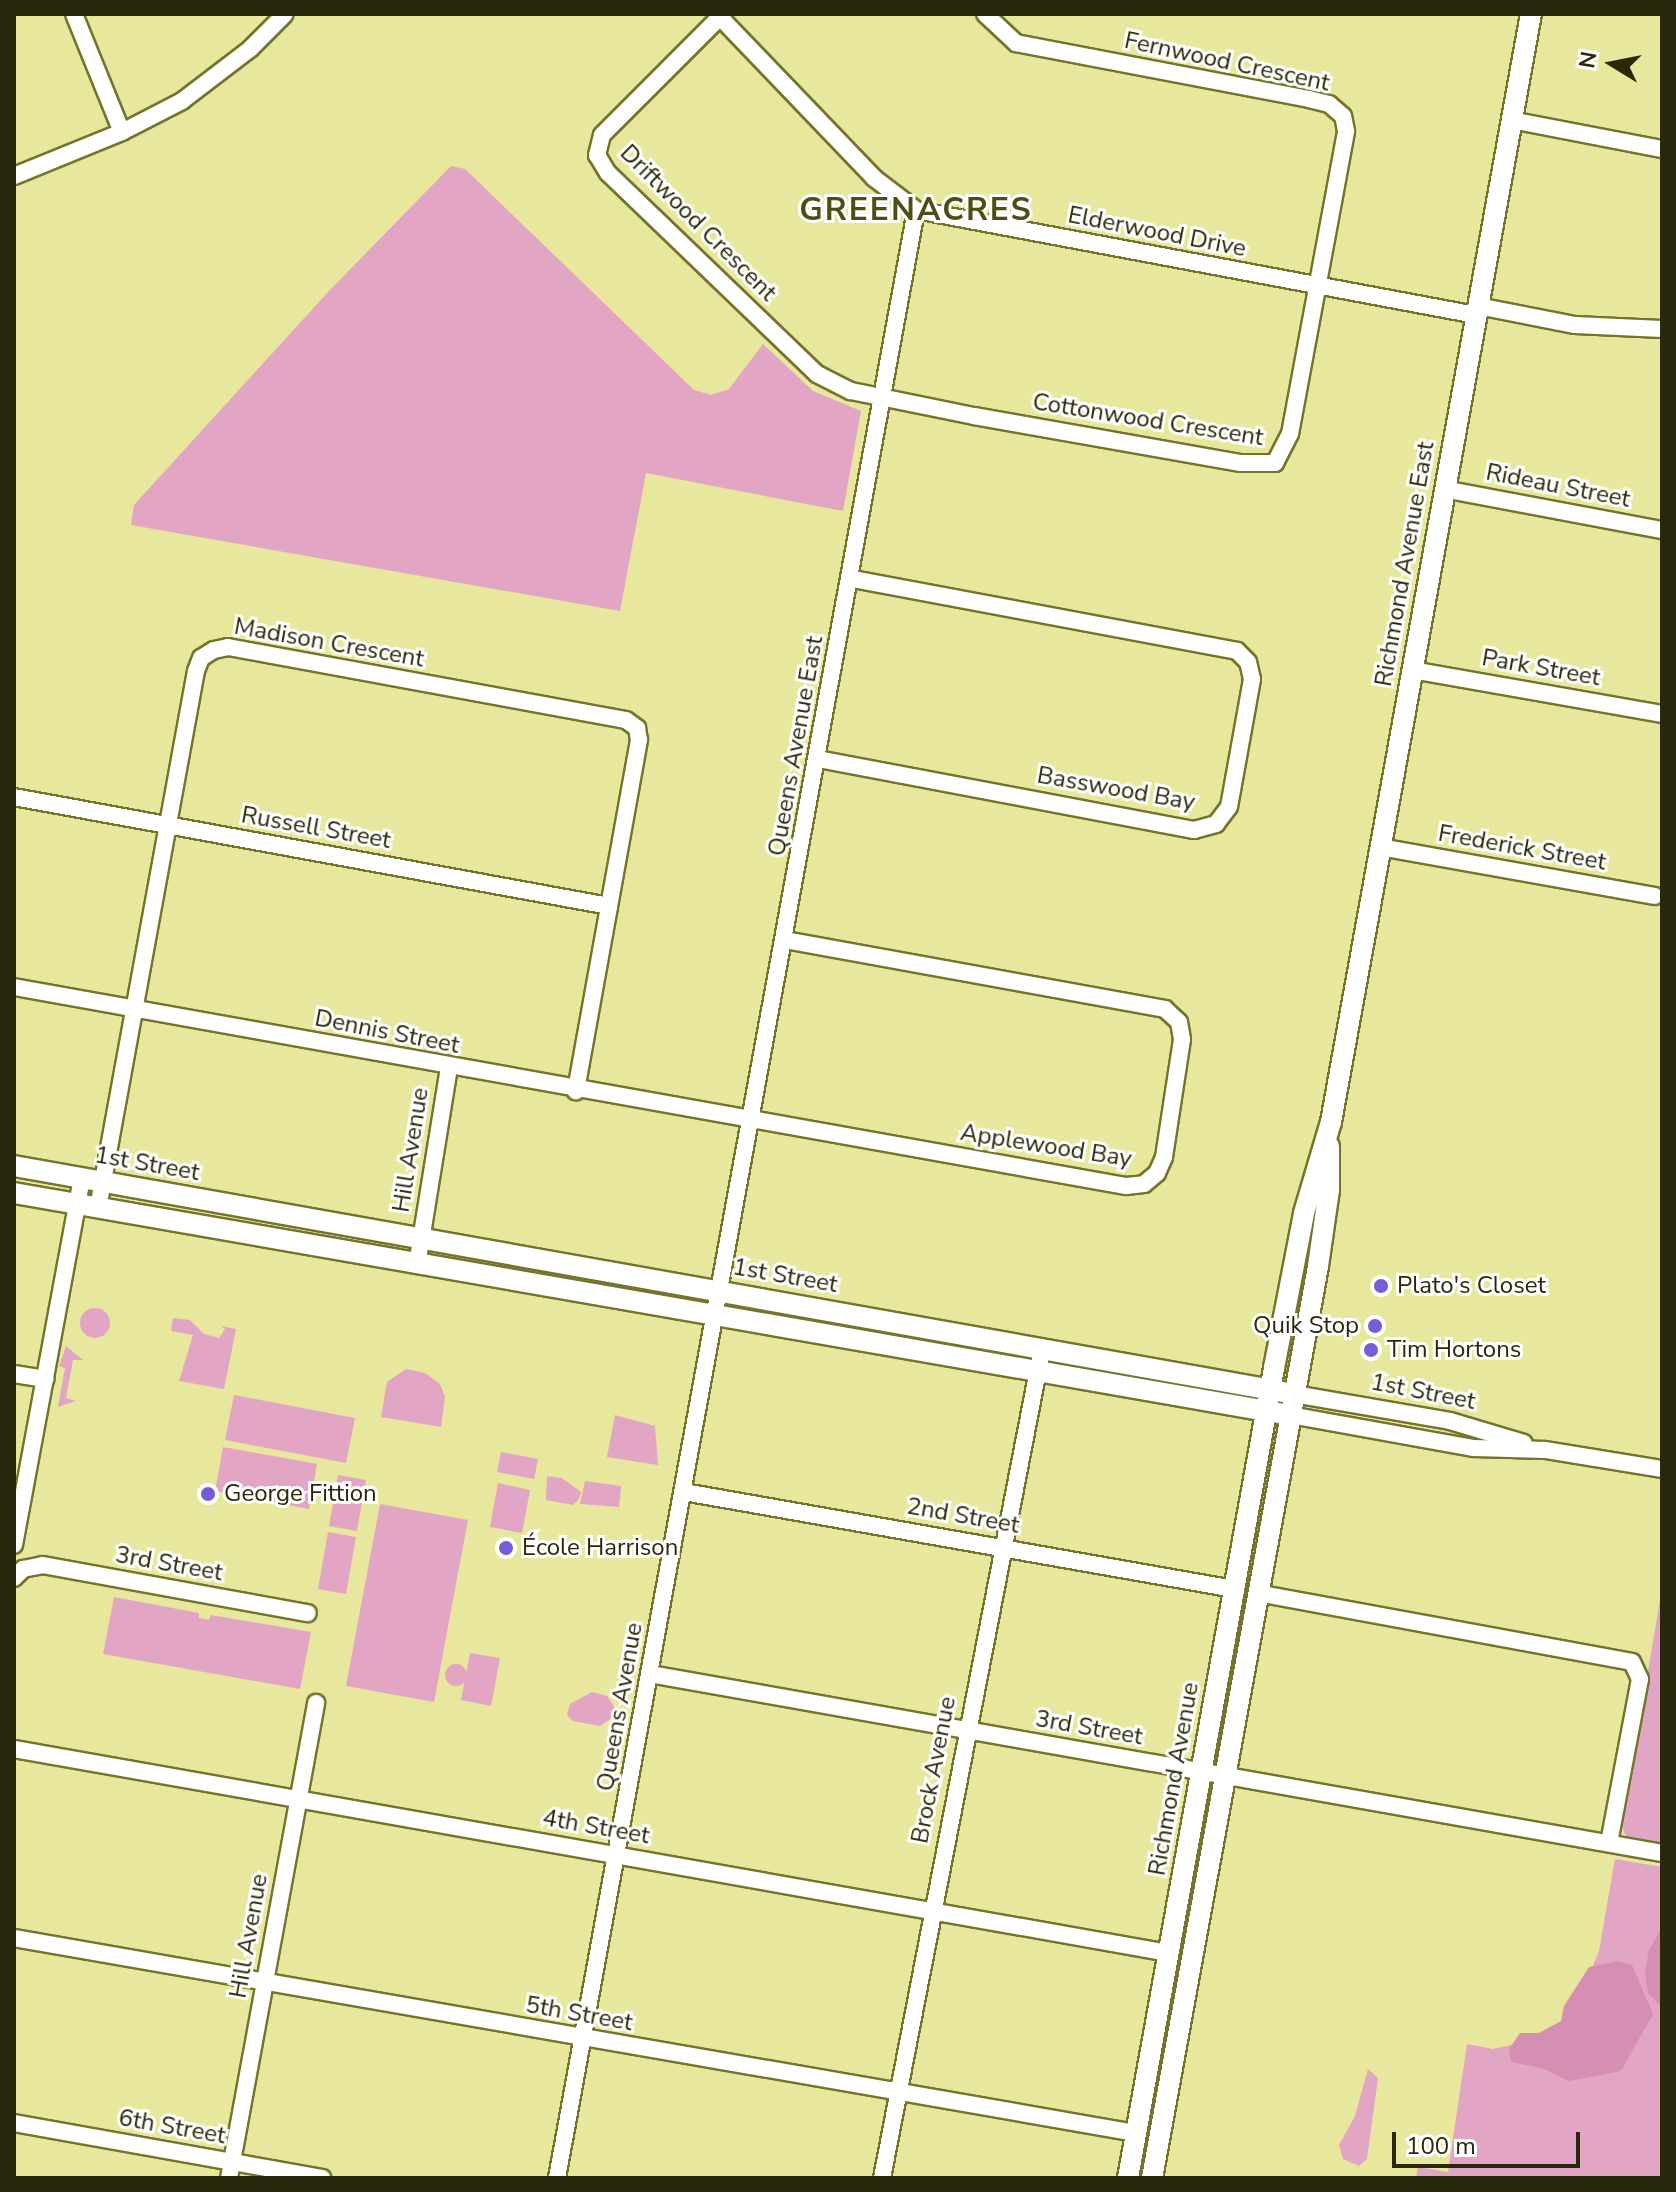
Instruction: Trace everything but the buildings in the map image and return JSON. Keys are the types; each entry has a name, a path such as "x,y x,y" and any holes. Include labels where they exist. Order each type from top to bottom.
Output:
{"main road":[{"name":"Richmond Avenue East","path":"1270,1390 1304,1213 1331,1122 1531,14"},
{"name":"Richmond Avenue East","path":"1294,1394 1329,1190 1331,1122"},
{"name":"1st Street","path":"14,1166 1294,1394"},
{"name":"1st Street","path":"14,1193 1290,1415"},
{"name":"Richmond Avenue","path":"1128,2178 1270,1390"},
{"name":"Richmond Avenue","path":"1152,2178 1294,1394"}],"street":[{"path":"74,14 122,132"},
{"path":"14,176 122,132 196,92 285,14"},
{"name":"Fernwood Crescent","path":"985,14 1016,43 1329,104 1343,116 1346,131 1317,287"},
{"name":"Elderwood Drive","path":"720,15 874,178 916,210 1317,287 1477,310 1500,310 1575,325 1662,329"},
{"name":"Driftwood Crescent","path":"720,15 602,135 597,155 608,173 817,374 839,387 882,398"},
{"path":"1511,120 1662,149"},
{"name":"Queens Avenue East","path":"721,1291 916,210"},
{"name":"Cottonwood Crescent","path":"882,398 1241,463 1275,463 1290,434 1317,287"},
{"name":"Rideau Street","path":"1444,489 1662,530"},
{"name":"Basswood Bay","path":"818,759 1194,830 1216,824 1229,807 1252,679 1248,662 1237,651 851,579"},
{"name":"Madison Crescent","path":"88,1206 103,1182 167,825 201,658 228,647 626,720 637,728 639,740 576,1091"},
{"name":"Park Street","path":"1412,670 1662,714"},
{"name":"Russell Street","path":"14,797 609,906"},
{"name":"Frederick Street","path":"1380,847 1655,896"},
{"name":"Applewood Bay","path":"752,1120 1126,1186 1144,1184 1164,1157 1182,1039 1179,1022 1165,1009 785,940"},
{"name":"Dennis Street","path":"14,987 576,1091 752,1120"},
{"name":"Hill Avenue","path":"417,1265 449,1068"},
{"path":"14,1545 46,1379 88,1206 82,1179"},
{"name":"Queens Avenue","path":"557,2178 721,1291"},
{"name":"Brock Avenue","path":"882,2178 1034,1371 1047,1348"},
{"path":"14,1374 46,1379"},
{"name":"1st Street","path":"1294,1394 1450,1421 1545,1450"},
{"name":"1st Street","path":"1290,1415 1474,1448 1545,1450 1662,1469"},
{"name":"2nd Street","path":"684,1492 1234,1589"},
{"name":"3rd Street","path":"18,1573 43,1565 308,1613"},
{"path":"1257,1593 1624,1659 1639,1669 1609,1843"},
{"name":"3rd Street","path":"650,1674 1662,1853"},
{"name":"Hill Avenue","path":"231,2170 296,1799 316,1703"},
{"name":"4th Street","path":"14,1749 618,1855 931,1914 1169,1953"},
{"name":"5th Street","path":"14,1938 898,2095 1136,2133"},
{"name":"6th Street","path":"14,2123 231,2170 322,2178"}],"shaded area":[{"path":"451,166 465,169 694,390 711,395 729,389 763,344 813,391 861,411 843,511 646,473 620,611 131,525 134,505 329,291"},
{"path":"95,1308 101,1309 109,1317 109,1329 101,1337 95,1338 89,1337 81,1329 80,1323 81,1317 89,1309"},
{"path":"173,1318 190,1320 204,1334 219,1338 225,1329 221,1326 236,1329 224,1389 179,1381 193,1335 171,1331"},
{"path":"66,1346 83,1360 73,1360 66,1398 76,1401 58,1407 65,1368 59,1366"},
{"path":"406,1369 425,1373 440,1384 445,1397 441,1427 381,1417 387,1382"},
{"path":"234,1395 355,1418 346,1463 225,1440"},
{"path":"615,1415 655,1426 658,1465 607,1457"},
{"path":"223,1447 317,1464 309,1509 215,1491"},
{"path":"501,1452 538,1459 534,1479 497,1472"},
{"path":"338,1475 366,1480 357,1531 329,1526"},
{"path":"547,1476 562,1478 581,1492 579,1499 573,1505 546,1500"},
{"path":"585,1481 621,1486 619,1507 580,1504"},
{"path":"498,1483 530,1490 522,1533 490,1527"},
{"path":"380,1504 468,1520 434,1702 346,1686"},
{"path":"328,1532 356,1537 346,1594 318,1589"},
{"path":"1662,1588 1662,1845 1626,1837 1622,1826"},
{"path":"114,1597 199,1613 199,1618 209,1620 211,1615 311,1632 300,1689 103,1654"},
{"path":"470,1653 500,1658 491,1706 461,1700"},
{"path":"452,1664 460,1664 467,1675 460,1686 452,1686 445,1679 445,1671"},
{"path":"592,1692 607,1696 615,1708 613,1717 600,1726 573,1721 567,1715 570,1704"},
{"path":"1615,1859 1662,1867 1662,2178 1416,2178 1418,2167 1448,2172 1467,2044 1493,2049 1545,2038 1577,2006 1599,1951"},
{"path":"1662,1927 1662,2007 1648,1993 1645,1972 1649,1950"},
{"path":"1619,1961 1632,1965 1653,2014 1621,2071 1569,2081 1542,2068 1511,2062 1509,2049 1520,2033 1539,2033 1561,2021 1564,2006 1589,1967"},
{"path":"1368,2069 1378,2078 1367,2159 1359,2166 1343,2159 1339,2145 1355,2116"}],"place":[{"name":"Plato's Closet","path":"1381,1286"},
{"name":"Quik Stop","path":"1375,1326"},
{"name":"Tim Hortons","path":"1371,1350"},
{"name":"George Fittion","path":"208,1494"},
{"name":"École Harrison","path":"506,1548"}],"district":[{"name":"GREENACRES","path":"916,210"}]}
